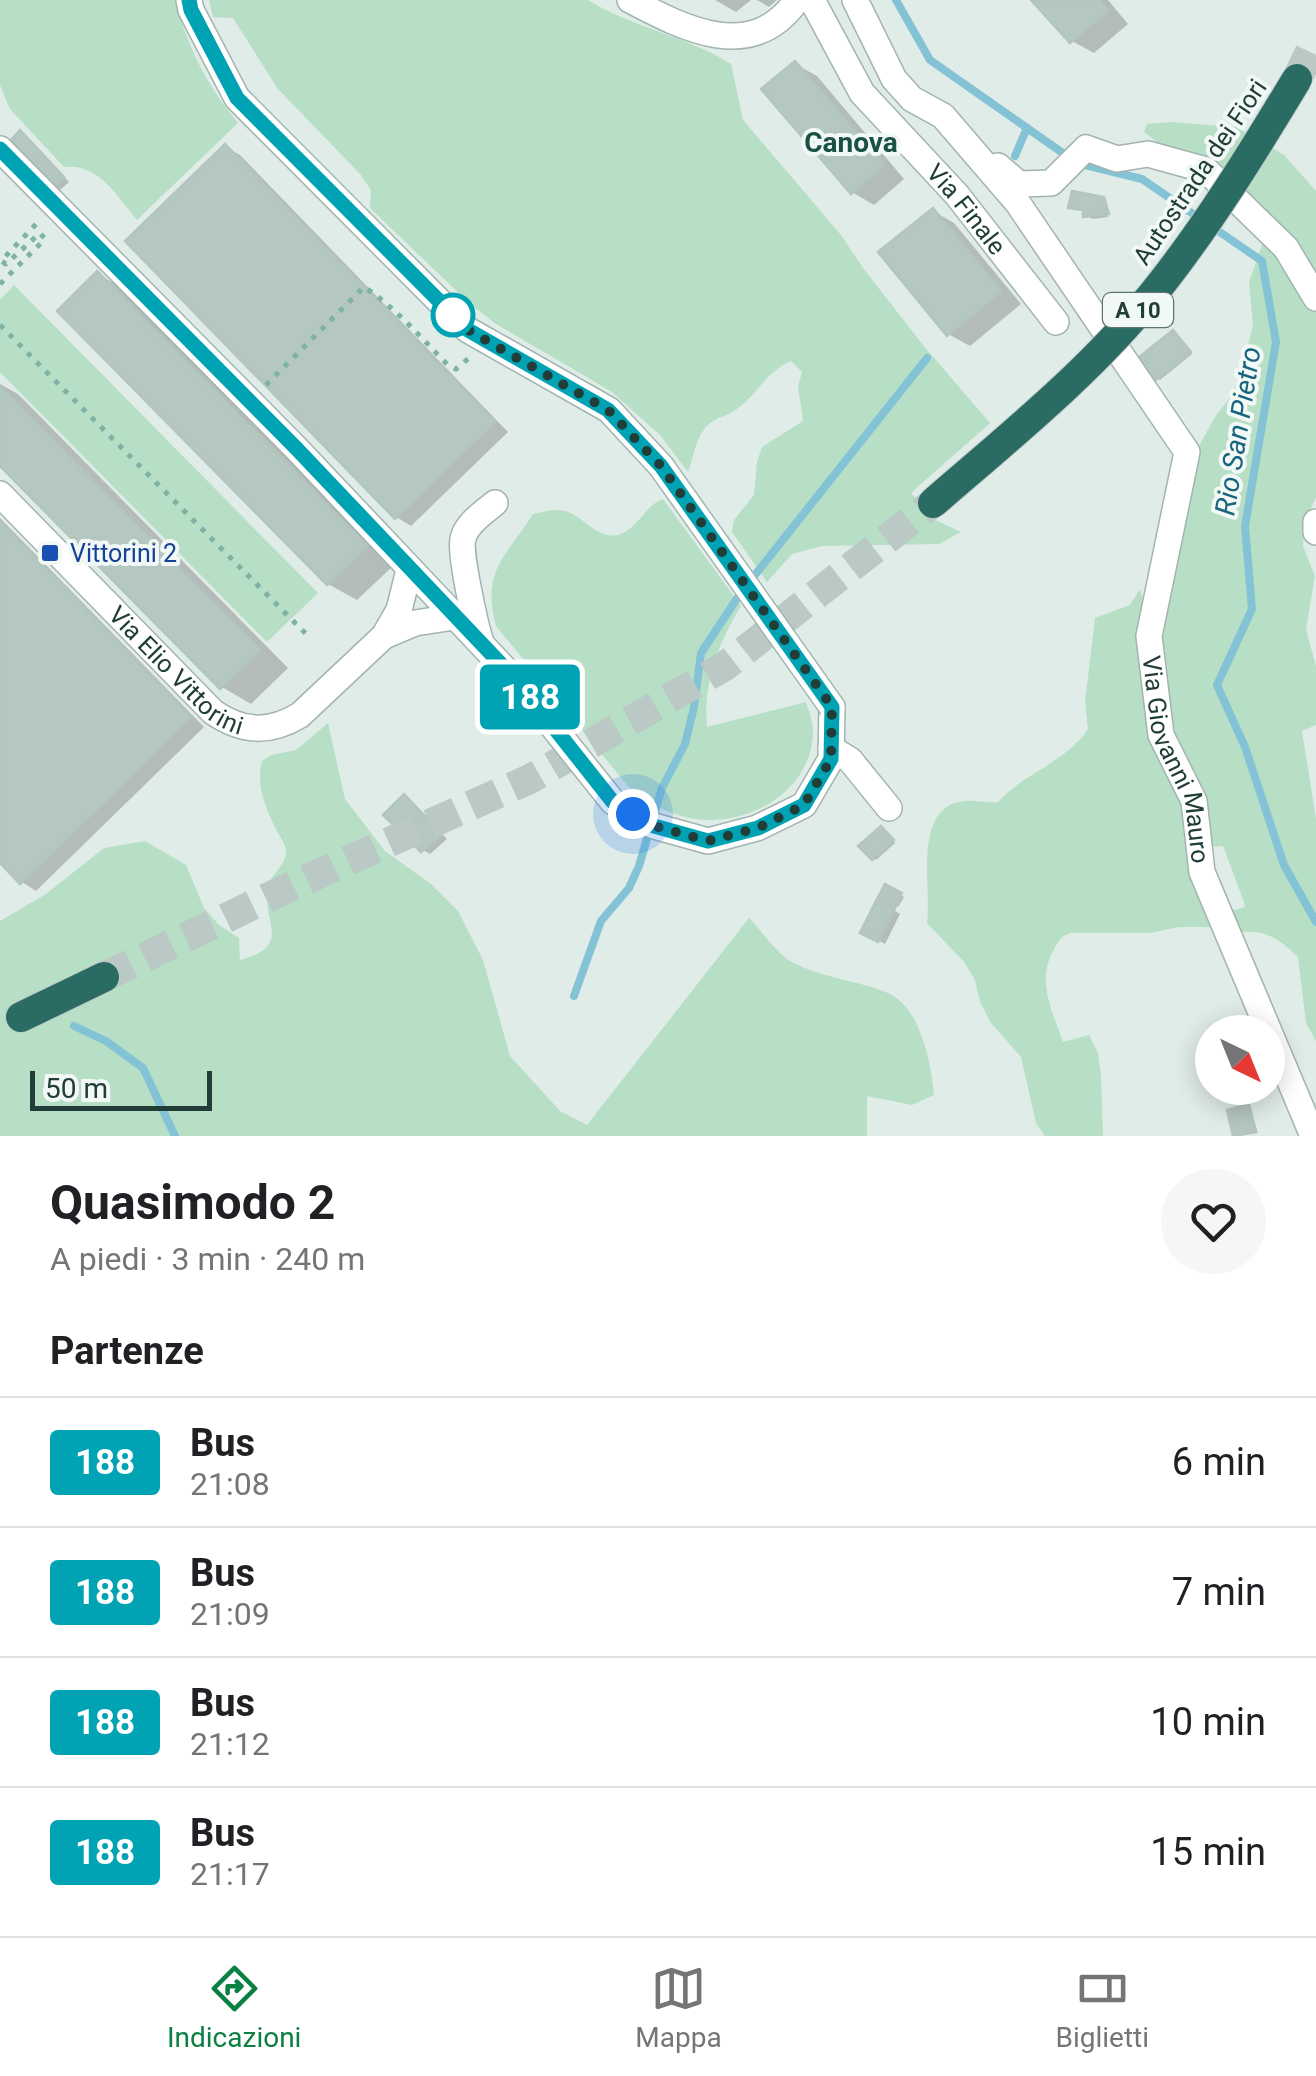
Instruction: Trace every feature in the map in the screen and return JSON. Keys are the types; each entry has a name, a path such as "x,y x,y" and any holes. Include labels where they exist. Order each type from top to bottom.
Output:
{"highway":[{"name":"Autostrada dei Fiori","path":"933,503 1056,396 1153,295 1257,147 1297,79"},
{"path":"21,1017 104,977"}],"street":[{"path":"0,149 250,401 518,682 613,802 654,826 708,841 758,828 804,805 831,759 832,707 661,466 608,410 468,330 237,98 189,0"},
{"path":"630,0 682,26 720,36 745,37 784,19 797,0"},
{"name":"Via Finale","path":"812,0 862,92 957,194 1056,322"},
{"name":"Via Giovanni Mauro","path":"854,0 894,79 912,99 943,116 1017,202 1186,452 1149,636 1162,735 1194,800 1202,872 1313,1136"},
{"path":"963,138 979,147 1019,184 1051,183 1086,148 1117,159 1148,154 1206,170 1286,248 1316,298"},
{"name":"Via Elio Vittorini","path":"0,494 213,712 243,728 284,725 384,636"},
{"path":"483,647 473,620 462,541 472,523 494,503"},
{"path":"1316,522 1316,532"},
{"path":"384,636 399,610 409,570"},
{"path":"384,636 415,623 454,618"},
{"path":"831,748 850,760 889,808"}],"path":[{"path":"0,284 44,236 37,234 6,264 0,259 55,204"},
{"path":"250,401 364,288 390,304 418,337 456,369 486,340"},
{"path":"0,325 311,639"}],"green space":[{"path":"0,0 175,0 199,65 238,123 137,220 97,176 76,167 64,167 10,109 0,85"},
{"path":"209,0 588,0 731,64 743,120 841,235 923,345 990,423 911,493 933,519 961,532 939,544 822,546 792,554 767,582 732,532 734,520 754,495 762,447 803,421 798,387 802,372 791,361 782,366 740,406 708,425 699,438 688,472 660,435 612,392 496,324 370,208 371,190 361,175 278,89 233,18 213,17"},
{"path":"1147,124 1236,127 1284,155 1316,191 1316,497 1306,520 1303,546 1315,576 1306,630 1316,666 1316,725 1302,731 1316,819 1316,1041 1306,1023 1298,957 1270,936 1236,933 1228,912 1245,907 1244,902 1223,846 1209,847 1164,716 1158,648 1193,467 1200,444 1232,395 1247,350 1253,325 1249,282 1262,245 1260,204 1192,158 1162,146 1144,132"},
{"path":"14,285 318,593 267,642 0,372 0,300"},
{"path":"663,499 741,606 714,664 707,694 707,727 806,702 812,720 810,754 788,789 753,812 732,818 680,816 628,786 496,626 492,607 494,577 533,514 565,511 613,536 627,531"},
{"path":"1140,589 1143,699 1178,780 1216,927 1179,927 1150,933 1071,933 1059,941 1046,973 1048,996 1063,1042 1089,1035 1098,1053 1103,1136 1045,1136 1036,1123 1021,1057 991,1023 964,962 927,923 931,832 937,816 949,806 966,801 998,802 1079,740 1088,729 1085,702 1095,618 1130,605"},
{"path":"328,723 345,799 385,851 431,884 458,911 483,960 510,1056 560,1111 587,1125 749,918 792,962 899,1000 922,1038 934,1095 912,1105 867,1096 867,1136 0,1136 0,921 46,894 104,848 145,841 186,865 204,908 219,925 239,938 240,960 257,954 271,939 269,885 286,850 263,796 262,761 296,750"}],"building":[{"path":"1031,0 1099,0 1108,11 1070,43"},
{"path":"795,61 884,165 851,194 761,89"},
{"path":"20,130 64,177 52,189 9,142"},
{"path":"225,144 495,422 395,519 125,241"},
{"path":"1072,191 1104,197 1109,214 1083,217 1083,210 1068,208"},
{"path":"933,208 1001,291 947,336 878,252"},
{"path":"97,271 367,546 327,585 57,311"},
{"path":"1173,330 1191,352 1156,380 1138,358"},
{"path":"0,387 260,650 220,689 0,466"},
{"path":"0,522 191,717 20,884 0,863"},
{"path":"404,794 442,834 421,852 383,815"},
{"path":"881,826 894,840 872,860 858,846"},
{"path":"885,884 902,893 895,908 877,899"},
{"path":"877,899 895,908 878,942 860,933"},
{"path":"1249,1105 1256,1132 1233,1136 1227,1110"}],"waterway":[{"name":"Rio San Pietro","path":"896,0 930,60 1077,163 1142,179 1199,218"},
{"path":"1015,156 1027,128"},
{"name":"Rio San Pietro","path":"1211,226 1262,261 1276,342 1245,526 1252,609 1217,685 1245,747 1284,865 1316,922"},
{"path":"751,580 927,358"},
{"path":"574,996 601,921 629,888 639,866 662,788 685,744 701,653 742,591"},
{"path":"74,1026 106,1041 143,1068 175,1136"}],"tunnel":[{"path":"1297,79 1316,39"},
{"path":"104,977 296,884 530,779 725,666 933,503"}],"bus line":[{"name":"188","path":"0,149 296,448 518,682 613,802 654,826 708,841 758,828 804,805 831,759 832,707 661,466 608,410 468,330 237,98 189,0"}],"place":[{"name":"Vittorini 2","path":"50,553"}],"district":[{"name":"Canova","path":"851,142"}],"route":[{"path":"453,315 442,304 468,330 608,410 661,466 832,707 831,759 804,805 758,828 708,841 654,826 633,814"}]}
